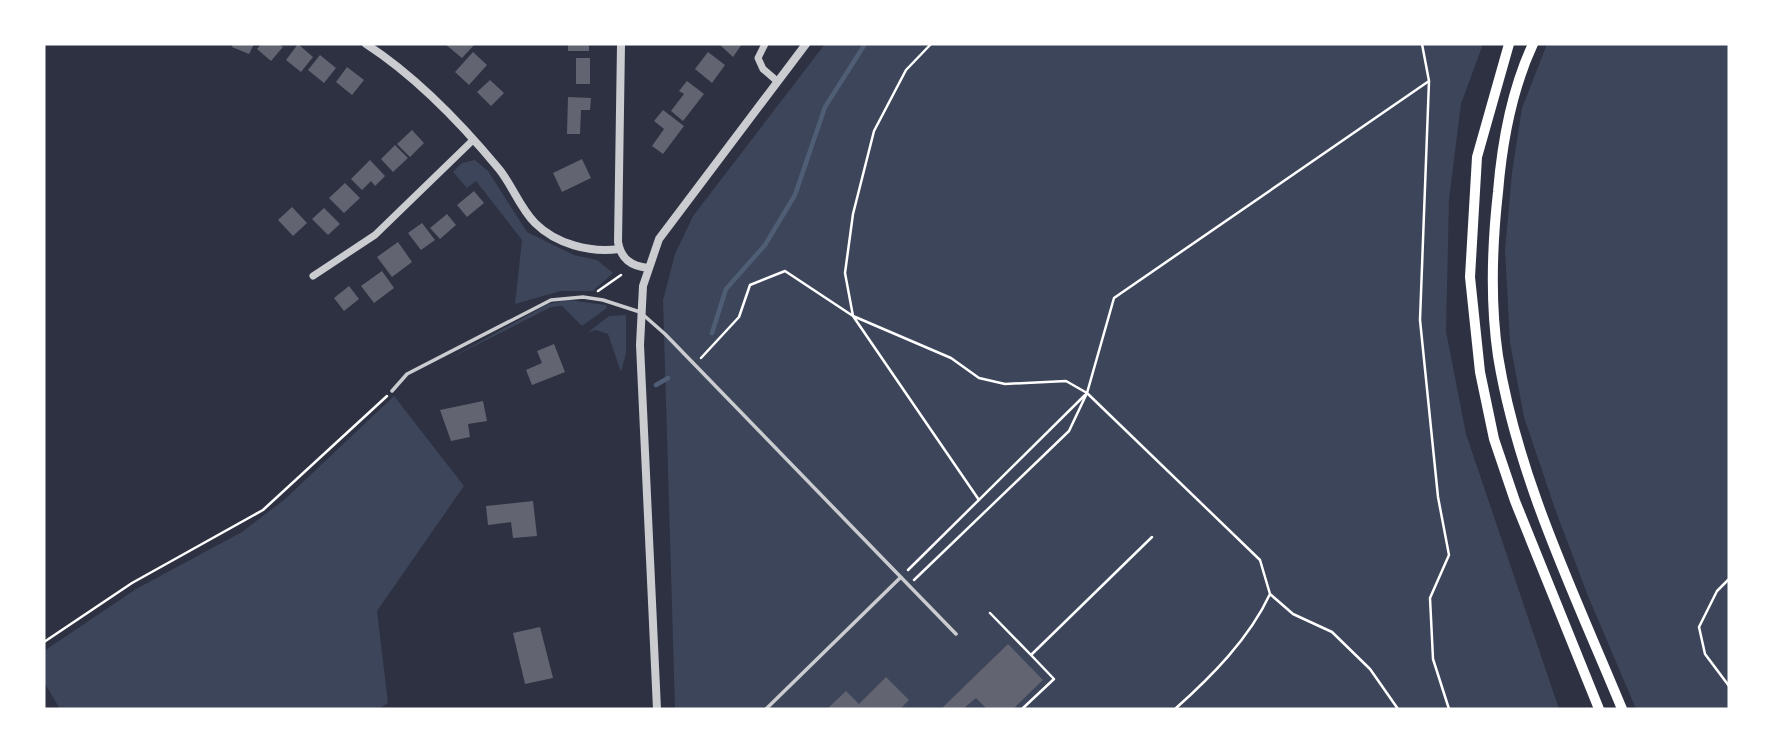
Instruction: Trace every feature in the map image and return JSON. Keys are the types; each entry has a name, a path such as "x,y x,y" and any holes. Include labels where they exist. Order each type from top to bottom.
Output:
{"main road":[{"path":"1508,44 1477,157 1470,276 1480,372 1494,439 1515,501 1599,709"},
{"path":"1533,44 1521,69 1500,162 1492,252 1498,355 1532,490 1622,709"}],"street":[{"path":"366,44 404,69 473,139 517,192 536,223 551,234 585,249 619,248"},
{"path":"621,44 619,248 628,262 648,268"},
{"path":"765,44 758,58 763,69 778,81"},
{"path":"657,709 640,312 648,268 659,239 680,208 806,44"},
{"path":"313,276 375,235 473,139"}],"lane":[{"path":"392,391 407,374 551,300 589,298 640,312 695,365 956,634"},
{"path":"766,709 901,577"}],"path":[{"path":"931,44 906,70 874,131 853,214 845,274 853,316 979,500"},
{"path":"1422,44 1429,81 1420,320 1438,496 1448,555 1430,598 1433,659 1449,709"},
{"path":"909,585 1069,431 1087,393 1114,298 1429,81"},
{"path":"695,365 739,317 750,285 785,271 853,316 951,358 979,378 1005,384 1066,381 1087,393 1260,560 1270,594 1293,614 1332,632 1370,669 1398,709"},
{"path":"589,298 621,275"},
{"path":"44,642 132,583 263,510 392,391"},
{"path":"901,577 1087,393"},
{"path":"1031,655 1152,537"},
{"path":"1729,579 1717,591 1699,627 1705,654 1729,686"},
{"path":"1175,709 1214,672 1260,616 1270,594"},
{"path":"990,613 1054,679 1022,709"}],"shaded area":[{"path":"825,44 1483,44 1461,104 1449,200 1446,331 1466,434 1559,709 675,709 663,300 675,254 693,216"},
{"path":"1547,44 1729,44 1729,709 1636,709 1588,596 1524,417 1510,343 1505,250 1512,172 1522,108"},
{"path":"475,160 488,171 527,232 574,255 597,260 613,273 593,291 561,291 515,304 522,240 476,181 467,188 453,172 462,163"},
{"path":"568,300 606,305 607,308 582,326 562,306 551,307 445,361 548,304"},
{"path":"626,315 626,353 621,372 608,334 596,330 587,333 609,316"},
{"path":"394,396 464,486 377,611 388,703 378,709 60,709 44,682 44,651 136,589 242,532 285,499"}],"building":[{"path":"233,44 254,44 249,54 232,47"},
{"path":"261,44 279,44 283,47 271,61 257,49"},
{"path":"298,44 313,57 301,72 286,60"},
{"path":"445,44 475,44 462,58"},
{"path":"568,44 589,44 589,51 568,51"},
{"path":"719,44 742,44 733,57"},
{"path":"473,52 487,65 469,85 455,72"},
{"path":"708,52 725,65 712,83 695,69"},
{"path":"320,55 336,68 324,83 308,70"},
{"path":"576,58 590,58 590,84 576,84"},
{"path":"347,67 364,80 352,95 336,82"},
{"path":"490,80 504,93 491,106 477,92"},
{"path":"687,81 704,94 683,121 671,111 684,94 679,91"},
{"path":"568,97 591,98 590,110 581,110 580,134 567,134"},
{"path":"663,110 684,126 663,154 652,146 664,129 654,121"},
{"path":"412,130 424,143 410,157 397,144"},
{"path":"395,145 408,158 393,172 381,159"},
{"path":"582,159 591,178 562,192 553,173"},
{"path":"370,160 385,176 375,186 371,181 362,190 351,179"},
{"path":"345,183 360,198 344,213 329,198"},
{"path":"474,191 484,203 467,217 457,205"},
{"path":"292,207 307,223 293,236 278,220"},
{"path":"324,208 340,224 328,235 312,219"},
{"path":"447,214 456,225 440,239 430,228"},
{"path":"422,223 435,240 421,250 408,233"},
{"path":"398,242 412,262 392,277 377,257"},
{"path":"382,271 394,288 374,303 361,286"},
{"path":"349,286 359,299 344,311 334,298"},
{"path":"554,344 565,372 532,385 526,370 542,363 537,351"},
{"path":"483,401 487,421 468,424 470,437 451,441 440,410"},
{"path":"533,501 537,536 513,538 511,522 488,525 486,506"},
{"path":"540,627 553,678 525,684 513,633"},
{"path":"1008,644 1043,680 1013,709 987,709 976,698 963,709 941,709"},
{"path":"886,677 909,700 900,709 827,709 846,691 859,704"}],"waterway":[{"path":"712,333 726,289 765,245 795,195 825,107 865,44"},
{"path":"656,385 668,378"}]}
